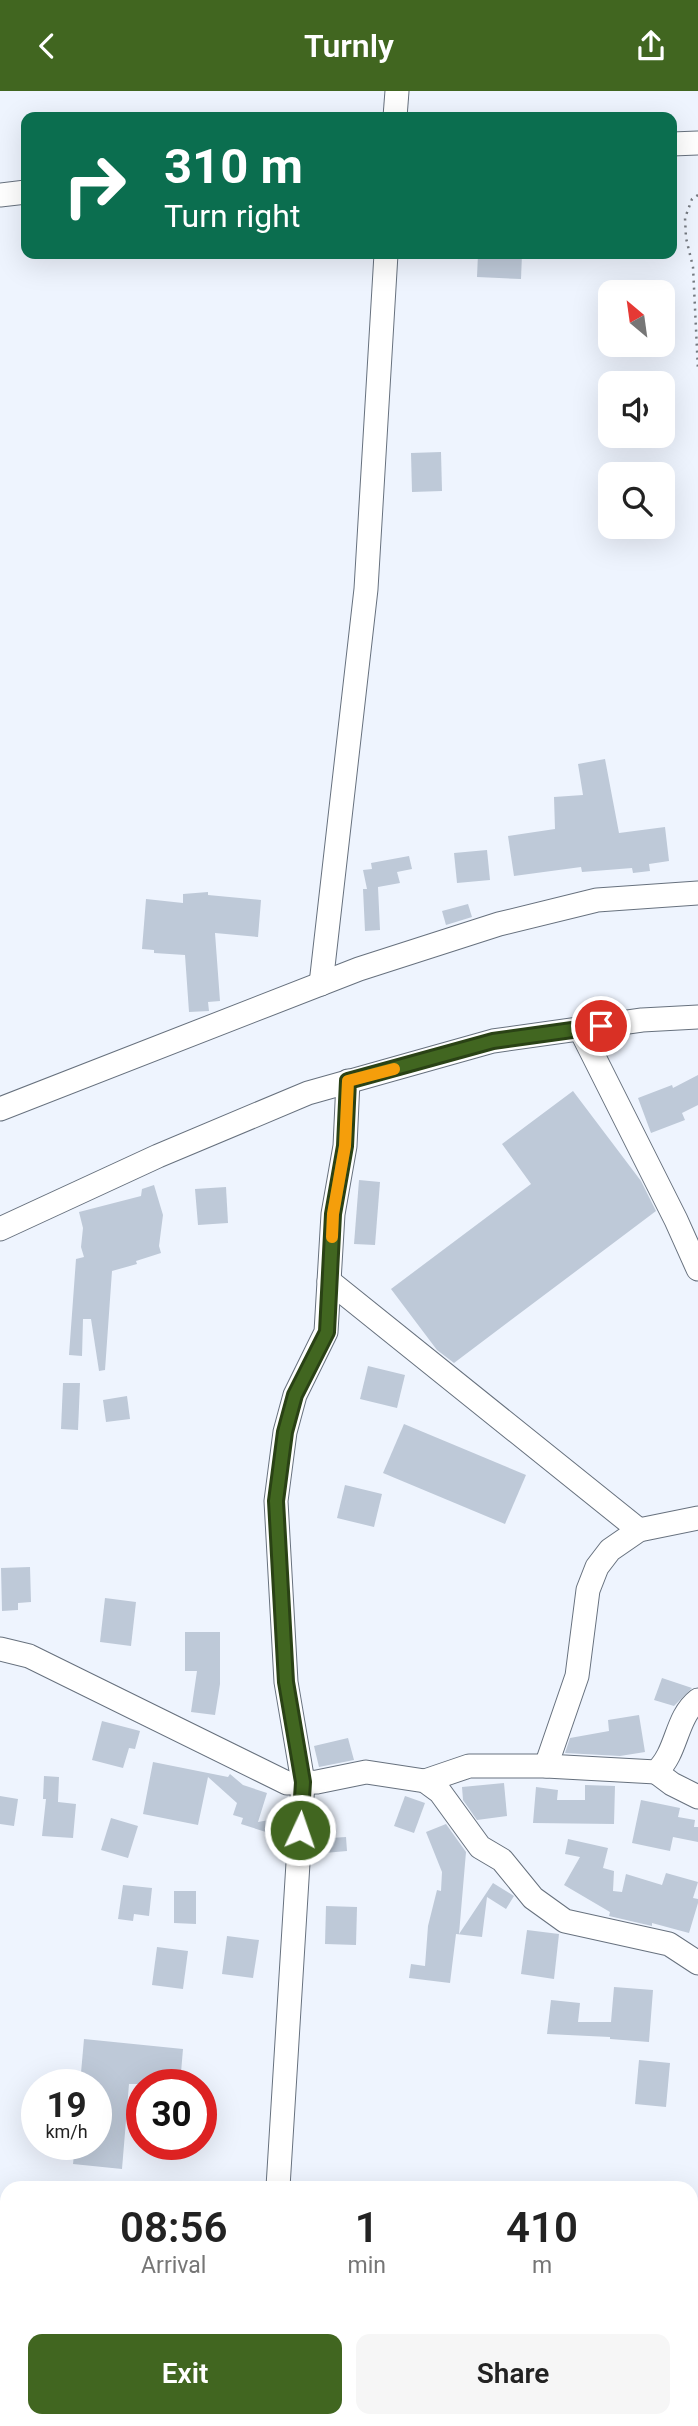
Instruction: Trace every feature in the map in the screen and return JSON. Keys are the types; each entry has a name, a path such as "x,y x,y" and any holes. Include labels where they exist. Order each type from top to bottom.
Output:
{"street":[{"path":"395,112 397,91"},
{"path":"677,144 698,143"},
{"path":"0,195 21,193"},
{"path":"321,984 366,589 386,259"},
{"path":"0,1109 359,969 499,924 597,900 698,893"},
{"path":"0,1229 158,1156 308,1093 493,1041 642,1020 698,1017"},
{"path":"580,1029 698,1269"},
{"path":"278,2181 303,1782 286,1682 276,1501 285,1432 295,1395 327,1332 333,1214 345,1146 348,1081"},
{"path":"329,1281 639,1530"},
{"path":"546,1766 578,1676 588,1590 597,1567 610,1550 639,1530 698,1518"},
{"path":"0,1649 29,1655 287,1783 366,1772 425,1781 469,1766 546,1766 656,1772 672,1784 698,1797"},
{"path":"656,1772 671,1752 682,1720 698,1700"},
{"path":"425,1781 440,1792 480,1847 502,1860 533,1898 565,1921 669,1944 698,1963"}],"path":[{"path":"698,195 692,199 685,218 686,238 693,267 698,370"}],"building":[{"path":"478,259 522,259 521,279 477,277"},
{"path":"441,452 442,491 412,492 411,453"},
{"path":"605,759 619,833 665,827 669,861 649,864 650,871 633,873 632,868 582,872 581,867 514,876 508,836 555,829 554,797 583,795 578,764"},
{"path":"487,850 490,880 457,883 454,853"},
{"path":"409,856 412,869 397,872 400,883 378,887 380,930 365,931 363,889 367,889 363,870 372,869 371,863"},
{"path":"208,892 208,895 261,900 258,937 215,933 220,1001 208,1002 209,1011 189,1012 185,955 154,953 154,950 142,949 146,899 183,903 183,894"},
{"path":"468,904 472,917 446,925 442,911"},
{"path":"698,1075 698,1105 682,1113 685,1120 651,1133 638,1098 672,1085 673,1088"},
{"path":"573,1091 641,1181 656,1211 454,1363 437,1350 391,1289 531,1184 502,1144"},
{"path":"359,1180 380,1182 375,1245 354,1244"},
{"path":"154,1185 163,1215 159,1246 161,1253 112,1271 105,1370 99,1371 91,1319 83,1319 82,1356 69,1355 76,1259 84,1257 81,1247 83,1228 79,1212 141,1196 142,1189"},
{"path":"226,1187 228,1223 198,1225 195,1189"},
{"path":"368,1366 405,1375 397,1408 360,1399"},
{"path":"63,1383 80,1383 78,1430 61,1429"},
{"path":"127,1396 130,1419 106,1422 103,1400"},
{"path":"404,1424 526,1475 505,1524 383,1473"},
{"path":"345,1485 382,1494 374,1527 337,1518"},
{"path":"30,1567 31,1602 18,1603 18,1610 2,1611 1,1568"},
{"path":"105,1598 136,1602 131,1646 100,1642"},
{"path":"185,1632 220,1632 220,1684 215,1715 191,1712 197,1671 185,1671"},
{"path":"662,1678 692,1688 674,1706 654,1700"},
{"path":"639,1715 645,1752 620,1756 565,1753 570,1738 609,1731 608,1720"},
{"path":"102,1721 140,1731 135,1749 129,1748 123,1768 92,1760"},
{"path":"348,1738 354,1760 319,1767 314,1746"},
{"path":"153,1762 228,1777 230,1774 243,1785 267,1793 258,1822 286,1817 285,1842 274,1845 272,1834 241,1824 243,1818 233,1815 237,1803 208,1777 198,1825 143,1814"},
{"path":"44,1776 59,1777 58,1802 76,1804 73,1838 42,1836 46,1799 43,1799"},
{"path":"504,1783 507,1816 477,1820 463,1800 462,1787"},
{"path":"585,1785 615,1786 614,1824 533,1823 536,1787 558,1790 557,1800 585,1800"},
{"path":"0,1796 18,1799 14,1826 0,1824"},
{"path":"405,1796 425,1803 414,1833 394,1826"},
{"path":"641,1800 680,1808 678,1817 695,1820 698,1842 673,1837 670,1851 632,1843"},
{"path":"329,1813 331,1838 346,1837 347,1851 313,1854 315,1814"},
{"path":"111,1818 138,1826 128,1858 101,1850"},
{"path":"446,1824 466,1852 459,1934 493,1883 514,1896 506,1909 487,1897 482,1937 456,1934 450,1983 409,1978 411,1964 425,1966 428,1926 437,1890 441,1891 442,1872 426,1832"},
{"path":"568,1839 608,1848 603,1868 614,1871 613,1891 622,1892 626,1874 662,1885 666,1873 698,1882 693,1898 698,1899 698,1903 689,1933 609,1916 610,1912 564,1885 580,1857 565,1854"},
{"path":"123,1885 152,1888 149,1916 134,1914 133,1921 118,1919"},
{"path":"174,1891 196,1891 196,1924 174,1923"},
{"path":"326,1906 357,1907 356,1945 325,1944"},
{"path":"527,1930 559,1934 554,1979 521,1974"},
{"path":"227,1936 259,1940 253,1978 222,1974"},
{"path":"157,1947 188,1951 183,1989 152,1985"},
{"path":"614,1987 653,1990 649,2042 547,2034 551,2000 580,2003 578,2022 611,2022"},
{"path":"84,2039 183,2049 181,2069 126,2069 122,2169 73,2164 73,2160 112,2160 112,2069 81,2069"},
{"path":"639,2060 670,2063 666,2107 635,2104"}],"slow traffic":[{"path":"332,1237 333,1214 345,1146 348,1081 394,1069"}],"route":[{"path":"300,1830 303,1782 286,1682 276,1501 285,1432 295,1395 327,1332 333,1214 345,1146 348,1081 493,1041 601,1026"}]}
